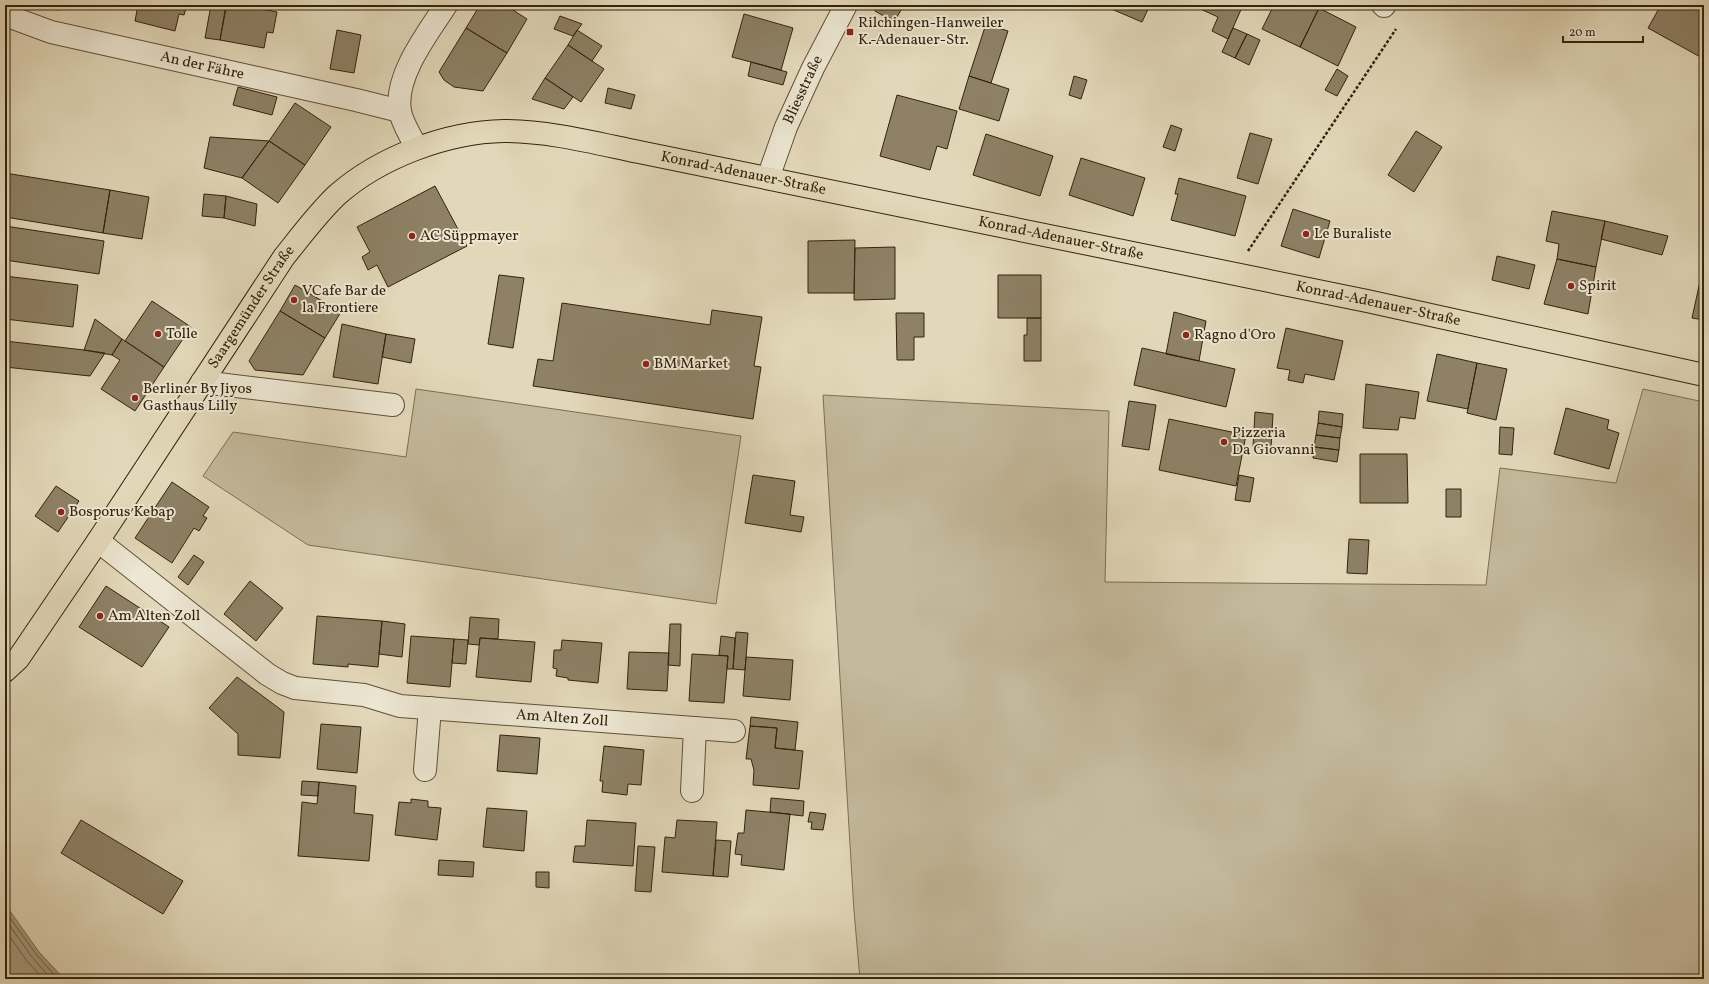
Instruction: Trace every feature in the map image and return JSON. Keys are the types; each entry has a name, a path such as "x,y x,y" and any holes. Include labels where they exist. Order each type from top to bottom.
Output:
{"main road":[{"name":"Konrad-Adenauer-Straße","path":"416,147 469,135 497,132 550,134 1367,301 1704,375"},
{"name":"Saargemünder Straße","path":"5,671 18,659 98,541 284,257 311,223 338,195 377,167 416,147"}],"street":[{"path":"416,147 400,111 400,93 406,73 419,47 446,5"},
{"name":"Bliesstraße","path":"768,178 786,127 813,68 846,5"},
{"name":"An der Fähre","path":"5,15 51,32 400,111"},
{"path":"202,382 393,405"},
{"name":"Am Alten Zoll","path":"98,541 267,674 282,683 295,688 364,695 400,706 734,731"},
{"path":"425,770 430,708"},
{"path":"692,791 695,728"}],"path":[{"path":"1244,256 1399,23"},
{"path":"5,703 9,701"}],"shaded area":[{"path":"416,389 741,436 716,604 308,545 203,476 233,432 406,457"},
{"path":"1643,389 1704,402 1704,979 860,979 854,911 823,395 1109,411 1105,582 1486,585 1500,468 1616,483"}],"water":[{"path":"5,904 39,952 64,979 5,979"}],"building":[{"path":"36,5 59,5 58,10"},
{"path":"138,5 187,5 184,15 179,14 175,31 135,21"},
{"path":"211,5 226,8 220,40 205,38"},
{"path":"226,5 240,5 277,12 273,33 267,32 264,48 220,40"},
{"path":"480,5 505,5 527,19 507,53 466,28"},
{"path":"878,5 891,5 901,10 894,22 875,11"},
{"path":"891,5 904,5 901,10"},
{"path":"1102,5 1150,5 1142,22"},
{"path":"1196,5 1243,5 1228,39 1212,31 1218,17 1196,7"},
{"path":"1274,5 1312,5 1319,8 1300,47 1262,29"},
{"path":"1661,5 1704,5 1704,59 1648,28"},
{"path":"1319,8 1356,27 1338,66 1300,47"},
{"path":"744,14 793,28 781,70 732,57"},
{"path":"560,16 582,24 573,36 554,29"},
{"path":"986,24 1008,31 991,83 969,76"},
{"path":"466,28 507,53 483,91 454,87 444,80 439,72"},
{"path":"1233,28 1247,34 1235,58 1222,52"},
{"path":"337,30 361,35 354,73 330,69"},
{"path":"577,30 602,46 592,61 568,45"},
{"path":"1247,34 1260,40 1249,65 1235,58"},
{"path":"568,45 604,69 581,102 545,78"},
{"path":"751,62 787,72 783,85 748,76"},
{"path":"1337,69 1348,76 1337,96 1325,90"},
{"path":"969,76 1009,89 999,121 959,109"},
{"path":"1074,76 1087,80 1081,99 1069,95"},
{"path":"545,78 573,97 564,109 532,99"},
{"path":"238,87 277,97 272,115 233,105"},
{"path":"608,88 635,95 631,109 605,103"},
{"path":"897,95 957,111 947,149 937,146 930,170 880,156"},
{"path":"295,103 331,127 305,165 269,141"},
{"path":"1171,125 1182,129 1175,151 1163,147"},
{"path":"1416,131 1442,147 1414,192 1388,175"},
{"path":"1250,133 1272,139 1258,184 1237,178"},
{"path":"986,134 1053,156 1040,196 973,175"},
{"path":"210,137 269,141 242,178 204,168"},
{"path":"269,141 305,165 278,203 242,178"},
{"path":"1081,158 1145,178 1133,216 1069,195"},
{"path":"5,173 110,190 103,233 5,217"},
{"path":"1179,178 1246,196 1235,236 1171,220 1178,194 1175,194"},
{"name":"AC Süppmayer","path":"435,186 467,246 388,287 377,265 368,270 362,257 370,252 357,227"},
{"path":"110,190 149,197 142,239 103,233"},
{"path":"204,194 226,196 224,218 202,216"},
{"path":"226,196 257,204 255,226 224,218"},
{"name":"Le Buraliste","path":"1293,209 1330,221 1319,258 1281,246"},
{"path":"1552,211 1605,221 1596,267 1557,259 1559,244 1546,241"},
{"path":"1605,221 1668,236 1662,255 1601,239"},
{"path":"5,226 104,241 99,274 5,260"},
{"path":"855,240 854,293 808,293 808,241"},
{"path":"895,247 895,299 854,300 855,248"},
{"path":"1497,256 1535,265 1529,289 1492,280"},
{"name":"Spirit","path":"1557,259 1596,267 1588,314 1544,304"},
{"path":"499,275 524,278 513,348 488,344"},
{"path":"998,275 1041,275 1041,318 998,318"},
{"path":"5,276 78,285 73,327 5,319"},
{"path":"1701,277 1704,278 1704,320 1692,318"},
{"path":"295,285 341,312 325,338 280,311"},
{"name":"Tolle","path":"152,301 191,327 164,367 125,341"},
{"name":"BM Market","path":"562,303 710,325 712,310 762,317 754,366 761,367 753,419 533,386 538,359 553,361"},
{"path":"280,311 325,338 303,375 255,370 249,361"},
{"path":"1174,312 1206,321 1199,361 1166,354"},
{"path":"896,313 924,313 924,337 914,337 914,360 897,360"},
{"path":"1027,318 1041,318 1041,361 1024,361 1024,335 1027,335"},
{"path":"95,319 122,339 112,355 84,350"},
{"path":"342,324 386,334 378,384 333,377"},
{"path":"1286,328 1343,341 1334,380 1305,374 1303,383 1288,380 1290,370 1277,368"},
{"path":"386,334 415,339 411,363 382,357"},
{"path":"122,339 164,367 135,411 101,389 120,360 112,355"},
{"path":"5,341 105,353 90,376 5,367"},
{"path":"1142,348 1235,369 1226,407 1134,385"},
{"path":"1437,354 1477,363 1468,409 1427,401"},
{"path":"1477,363 1507,369 1496,420 1467,413"},
{"path":"1366,384 1419,392 1415,419 1400,417 1398,430 1363,428"},
{"path":"1129,401 1156,405 1149,450 1122,446"},
{"path":"1566,408 1609,420 1607,429 1619,433 1609,469 1554,454"},
{"path":"1319,411 1343,414 1342,427 1318,423"},
{"path":"1255,412 1273,414 1271,448 1253,447"},
{"path":"1169,419 1246,435 1236,486 1159,470"},
{"path":"1318,423 1342,427 1340,438 1316,435"},
{"path":"1500,427 1514,428 1512,455 1499,454"},
{"path":"1316,435 1340,438 1339,450 1314,447"},
{"path":"1314,447 1339,450 1337,462 1313,458"},
{"path":"1360,454 1407,454 1408,503 1360,503"},
{"path":"753,475 795,481 790,515 804,517 801,532 745,523"},
{"path":"1239,475 1254,478 1250,502 1235,500"},
{"path":"172,482 209,507 203,516 207,518 199,531 194,528 172,563 135,538"},
{"path":"56,486 79,501 58,532 35,516"},
{"path":"1446,489 1461,489 1461,517 1446,517"},
{"path":"1349,539 1369,540 1367,574 1347,573"},
{"path":"194,555 204,562 188,585 178,577"},
{"path":"250,581 283,608 256,641 224,614"},
{"path":"106,586 169,627 142,667 79,627"},
{"path":"317,616 382,621 378,667 348,664 348,667 313,664"},
{"path":"470,617 499,619 498,639 480,638 479,645 468,644"},
{"path":"382,621 405,624 402,657 379,654"},
{"path":"670,624 681,624 680,666 668,665"},
{"path":"736,632 748,633 745,670 733,669"},
{"path":"411,636 454,639 450,687 407,683"},
{"path":"721,636 735,638 733,669 727,669 728,656 719,655"},
{"path":"480,638 535,642 531,682 476,677"},
{"path":"454,639 468,640 466,664 452,663"},
{"path":"562,640 602,643 598,683 568,680 568,678 556,676 557,669 553,668 554,650 561,650"},
{"path":"629,652 669,653 667,691 627,689"},
{"path":"692,654 728,656 724,703 689,701"},
{"path":"746,657 793,660 790,700 743,696"},
{"path":"237,677 284,712 280,758 238,755 238,734 209,708"},
{"path":"751,717 798,722 795,750 775,748 777,728 750,726"},
{"path":"321,724 361,727 357,773 317,769"},
{"path":"750,726 777,728 775,748 803,751 799,789 753,785 754,770 751,759 746,759"},
{"path":"500,735 540,738 537,774 497,771"},
{"path":"604,746 644,750 641,785 628,784 627,795 602,792 603,781 600,781"},
{"path":"302,781 319,782 318,796 301,795"},
{"path":"319,782 356,786 354,813 373,815 369,861 298,856 302,802 317,804"},
{"path":"771,798 804,801 803,816 770,812"},
{"path":"411,799 428,801 428,807 441,808 437,840 395,835 399,802 411,803"},
{"path":"487,808 527,811 524,851 483,847"},
{"path":"746,810 790,814 784,870 741,865 742,855 735,854 738,833 744,833"},
{"path":"810,812 826,814 823,830 811,829 812,822 808,822"},
{"path":"81,820 183,881 163,914 61,853"},
{"path":"587,820 636,823 633,866 573,862 575,846 585,846"},
{"path":"677,820 717,822 713,876 662,872 665,837 675,838"},
{"path":"716,840 731,841 728,877 713,876"},
{"path":"638,846 655,847 651,892 635,891"},
{"path":"439,860 474,862 473,877 438,875"},
{"path":"536,872 549,872 549,888 536,887"}],"place":[{"name":"Rilchingen-Hanweiler K.-Adenauer-Str.","path":"850,32"},
{"name":"Le Buraliste","path":"1306,234"},
{"name":"AC Süppmayer","path":"412,236"},
{"name":"Spirit","path":"1571,286"},
{"name":"VCafe Bar de la Frontiere","path":"294,300"},
{"name":"Tolle","path":"158,334"},
{"name":"Ragno d'Oro","path":"1186,335"},
{"name":"BM Market","path":"646,364"},
{"name":"Berliner By Jiyos Gasthaus Lilly","path":"135,398"},
{"name":"Pizzeria Da Giovanni","path":"1224,442"},
{"name":"Bosporus Kebap","path":"61,512"},
{"name":"Am Alten Zoll","path":"100,616"}]}
